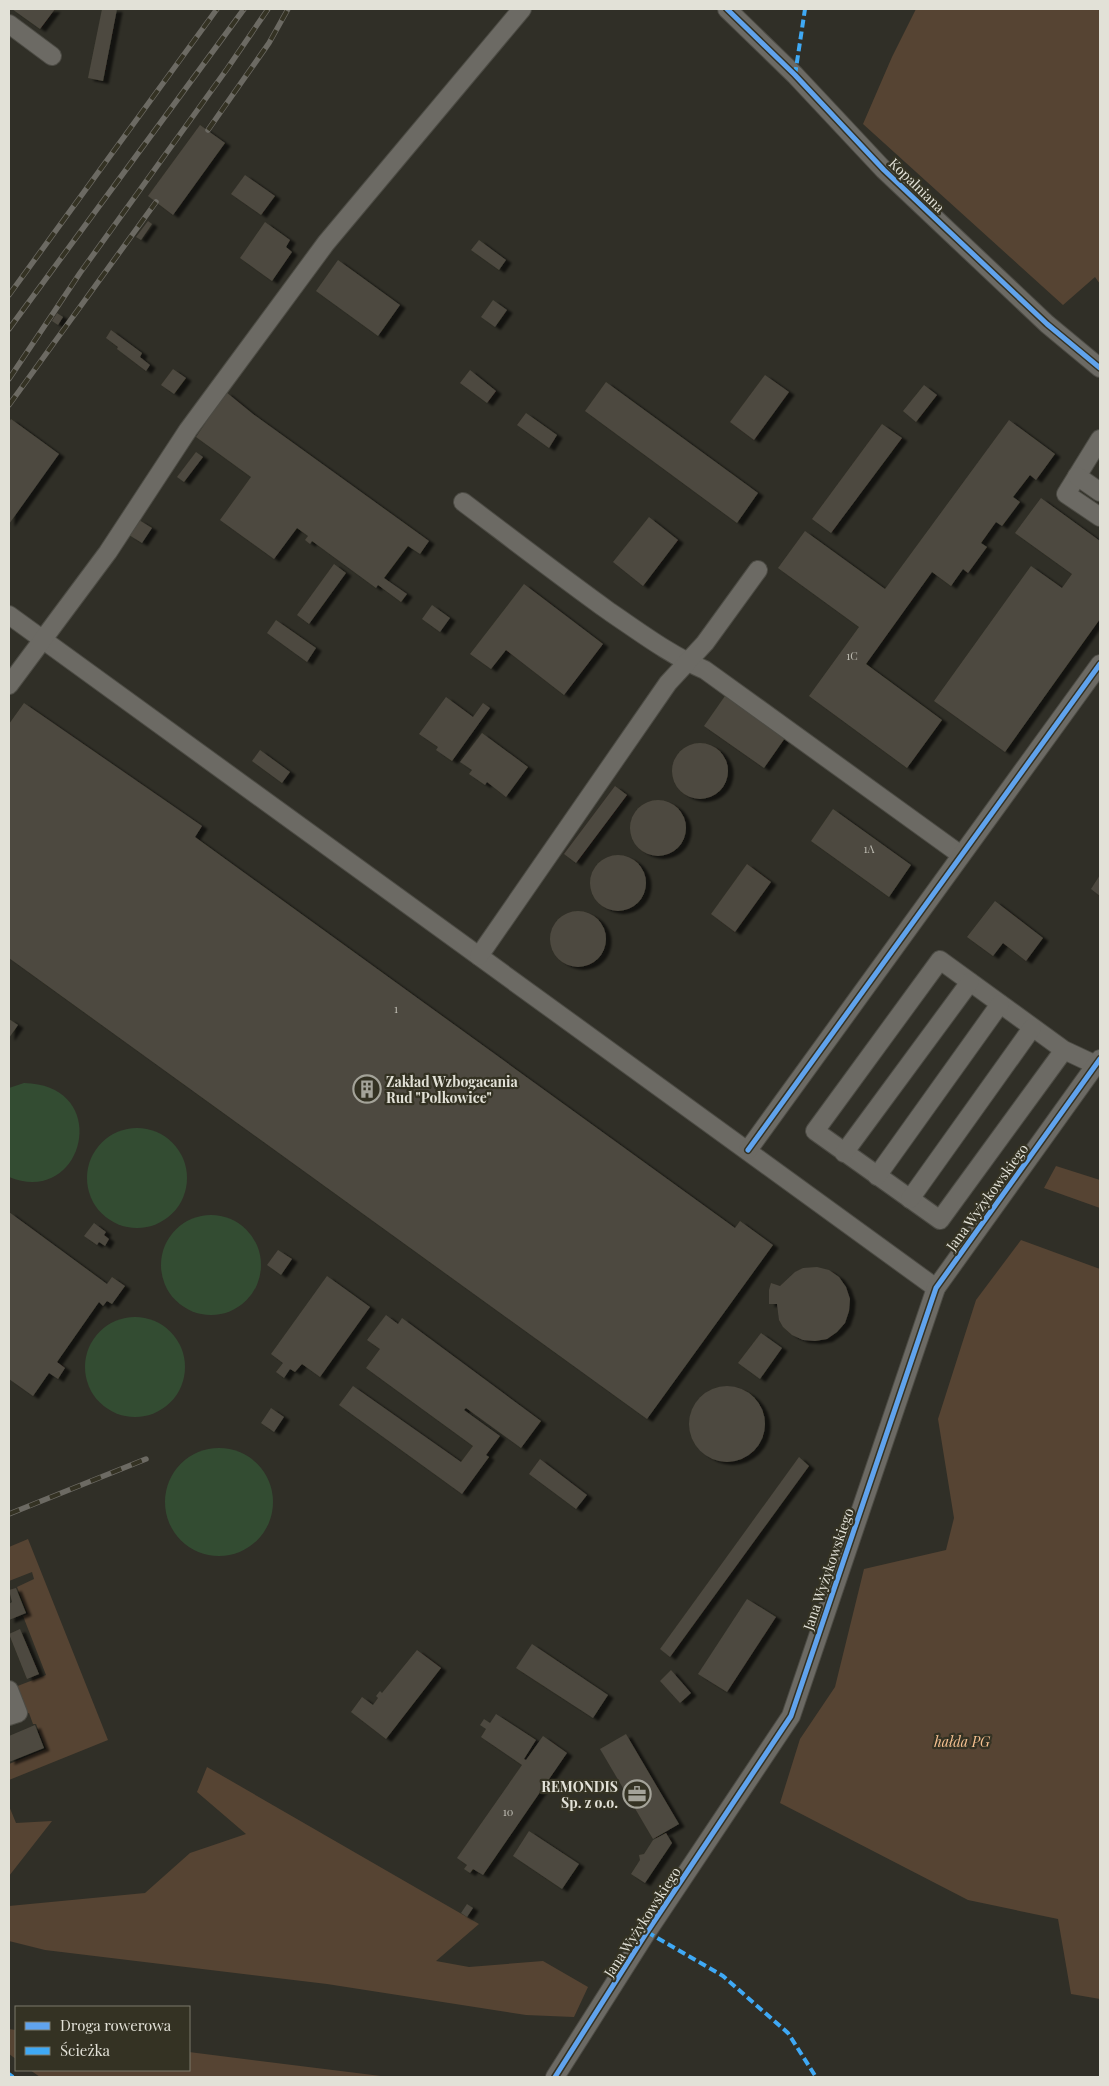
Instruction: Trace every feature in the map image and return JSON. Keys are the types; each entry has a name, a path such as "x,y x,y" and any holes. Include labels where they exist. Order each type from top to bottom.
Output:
{"street":[{"path":"9,685 108,552 188,430 326,243 522,9"},
{"name":"Kopalniana","path":"726,9 794,75 884,170 1047,324 1100,368"},
{"path":"9,24 52,56"},
{"path":"1100,439 1095,461 1077,476 1066,494 1100,517"},
{"path":"1077,476 1100,492"},
{"path":"463,502 559,575 661,647 704,670 961,855"},
{"path":"479,956 668,683 705,643 758,570"},
{"path":"9,615 936,1288"},
{"path":"748,1150 1100,664"},
{"path":"1064,1050 940,1220 815,1131 940,960 1064,1050 1098,1062"},
{"path":"844,1153 970,982"},
{"path":"877,1176 1000,1004"},
{"path":"910,1199 1032,1028"},
{"name":"Jana Wyżykowskiego","path":"555,2077 647,1932 791,1716 936,1288 1098,1062"},
{"path":"9,1690 18,1713 9,1716"}],"green space":[{"path":"916,9 1100,9 1100,284 1095,277 1063,305 863,124 892,57"},
{"path":"1056,1166 1100,1180 1100,1208 1044,1188"},
{"name":"hałda PG","path":"1021,1240 1100,1269 1100,1999 1071,1994 1058,1919 968,1900 780,1803 800,1739 835,1687 864,1569 946,1550 954,1518 938,1419 976,1300"},
{"path":"28,1539 108,1740 9,1780 9,1764 46,1749 36,1724 33,1724 29,1713 26,1714 15,1687 46,1675 23,1616 28,1614 17,1587 34,1579 32,1572 9,1581 9,1547"},
{"path":"207,1767 479,1924 436,1961 469,1967 543,1961 588,1987 574,2017 526,2015 327,1984 45,1950 9,1941 9,1906 145,1893 190,1853 246,1834 197,1792"},
{"path":"9,1806 16,1823 52,1821 9,1876"},
{"path":"9,2029 15,2030 15,2058 9,2054"},
{"path":"190,2052 389,2077 40,2077 31,2071 190,2071"}],"shaded area":[{"path":"24,1083 52,1089 70,1103 79,1122 78,1142 70,1161 56,1176 35,1182 9,1177 9,1088"},
{"path":"137,1128 156,1132 172,1143 183,1159 187,1178 183,1197 172,1213 156,1224 137,1228 118,1224 102,1213 91,1197 87,1178 91,1159 102,1143 118,1132"},
{"path":"211,1215 230,1219 246,1230 257,1246 261,1265 257,1284 246,1300 230,1311 211,1315 192,1311 176,1300 165,1284 161,1265 165,1246 176,1230 192,1219"},
{"path":"135,1317 154,1321 170,1332 181,1348 185,1367 181,1386 170,1402 154,1413 135,1417 116,1413 100,1402 89,1386 85,1367 89,1348 100,1332 116,1321"},
{"path":"219,1448 240,1452 257,1464 269,1481 273,1502 269,1523 257,1540 240,1552 219,1556 198,1552 181,1540 169,1523 165,1502 169,1481 181,1464 198,1452"}],"building":[{"path":"12,9 55,9 40,29"},
{"path":"102,9 117,9 103,81 88,78"},
{"path":"200,125 225,143 173,215 148,196"},
{"path":"245,175 275,196 261,215 231,194"},
{"path":"148,221 152,224 141,240 136,237"},
{"path":"265,222 290,240 286,247 292,252 272,281 240,258"},
{"path":"479,240 506,260 499,270 471,250"},
{"path":"338,260 400,305 378,336 316,291"},
{"path":"493,300 507,310 495,327 481,317"},
{"path":"57,313 63,317 58,325 52,321"},
{"path":"111,330 142,353 140,357 150,365 146,371 106,338"},
{"path":"173,369 186,378 174,394 161,385"},
{"path":"470,370 496,391 487,403 460,383"},
{"path":"765,375 789,392 754,440 730,422"},
{"path":"606,382 758,493 737,523 585,411"},
{"path":"924,385 937,395 916,422 903,411"},
{"path":"226,392 253,414 429,541 420,554 408,546 384,578 407,594 401,602 378,585 376,588 312,541 310,544 305,540 308,536 297,528 274,559 220,520 251,477 196,437"},
{"path":"526,413 557,435 549,448 517,425"},
{"path":"11,419 59,454 9,524 9,422"},
{"path":"1009,420 1055,454 1036,480 1030,475 1013,497 1020,502 1002,526 996,522 981,543 987,547 968,573 963,569 951,586 932,572 866,664 942,720 907,768 809,696 859,627 778,568 805,531 885,589"},
{"path":"882,424 902,438 831,533 812,519"},
{"path":"196,452 203,457 184,482 177,477"},
{"path":"1041,498 1100,541 1100,619 1005,752 934,701 1031,566 1062,588 1072,574 1015,533"},
{"path":"649,517 678,540 643,586 613,562"},
{"path":"139,520 152,528 142,543 129,535"},
{"path":"334,564 346,573 309,624 297,615"},
{"path":"524,584 603,644 564,695 506,650 491,669 470,654"},
{"path":"432,605 450,618 440,632 422,619"},
{"path":"276,620 316,648 307,662 267,633"},
{"path":"725,696 785,738 764,768 704,726"},
{"path":"446,697 473,717 483,703 490,708 452,761 436,750 438,747 419,734"},
{"name":"Zakład Wzbogacania Rud \"Polkowice\"","path":"24,703 202,826 195,837 735,1228 740,1221 773,1245 647,1419 9,958 9,724"},
{"path":"482,733 528,767 506,797 487,782 485,785 469,774 472,770 460,762"},
{"path":"700,743 711,745 720,751 726,760 728,771 726,782 720,791 711,797 700,799 689,797 680,791 674,782 672,771 674,760 680,751 689,745"},
{"path":"260,750 290,772 282,783 252,761"},
{"path":"615,786 627,795 576,863 564,854"},
{"path":"658,800 669,802 678,808 684,817 686,828 684,839 678,848 669,854 658,856 647,854 638,848 632,839 630,828 632,817 638,808 647,802"},
{"path":"833,809 911,865 889,897 811,841"},
{"path":"618,855 629,857 638,863 644,872 646,883 644,894 638,903 629,909 618,911 607,909 598,903 592,894 590,883 592,872 598,863 607,857"},
{"path":"747,864 771,882 735,932 711,914"},
{"path":"1100,875 1100,896 1091,889"},
{"path":"995,901 1043,938 1026,961 1003,943 993,956 967,937"},
{"path":"578,911 589,913 598,919 604,928 606,939 604,950 598,959 589,965 578,967 567,965 558,959 552,950 550,939 552,928 558,919 567,913"},
{"path":"9,1019 18,1025 9,1038"},
{"path":"9,1212 107,1284 112,1277 125,1286 112,1304 107,1301 103,1306 99,1302 57,1362 65,1368 58,1379 49,1373 33,1396 9,1379"},
{"path":"94,1223 106,1232 104,1235 109,1239 105,1246 99,1242 97,1245 84,1236"},
{"path":"278,1250 292,1259 281,1275 267,1265"},
{"path":"817,1267 829,1270 839,1277 846,1287 850,1299 849,1311 845,1323 827,1339 803,1340 792,1335 783,1327 779,1320 777,1304 769,1304 769,1290 771,1283 780,1286 795,1272 803,1268"},
{"path":"327,1276 370,1307 320,1377 302,1364 295,1372 290,1369 284,1378 276,1372 283,1363 271,1354"},
{"path":"386,1315 398,1324 402,1318 541,1421 521,1448 466,1408 464,1410 500,1436 486,1455 489,1457 462,1494 339,1405 353,1386 461,1462 473,1446 366,1368 380,1349 367,1340"},
{"path":"761,1333 782,1348 760,1379 738,1363"},
{"path":"735,1386 748,1392 759,1403 765,1416 763,1439 748,1456 735,1462 719,1462 706,1456 691,1439 689,1416 695,1403 712,1388"},
{"path":"271,1408 284,1417 274,1432 261,1423"},
{"path":"799,1457 809,1466 670,1657 660,1649"},
{"path":"540,1459 587,1495 576,1509 529,1474"},
{"path":"16,1588 26,1613 9,1620 9,1604 12,1602 9,1590"},
{"path":"747,1599 776,1617 727,1692 698,1674"},
{"path":"20,1629 39,1674 27,1679 9,1634"},
{"path":"532,1644 608,1695 593,1718 516,1668"},
{"path":"417,1650 441,1668 386,1739 351,1712 362,1697 373,1705 380,1691 382,1693"},
{"path":"671,1670 691,1693 680,1703 660,1681"},
{"path":"496,1714 536,1740 524,1759 526,1760 543,1736 567,1753 483,1875 473,1869 470,1873 464,1869 467,1865 457,1858 522,1765 481,1737 486,1729 480,1725 484,1719 490,1723"},
{"path":"35,1725 44,1748 9,1762 9,1736"},
{"path":"626,1734 679,1824 653,1839 600,1749"},
{"path":"529,1831 579,1864 562,1889 513,1856"},
{"path":"666,1833 672,1843 645,1883 631,1874 640,1860 639,1855 644,1854 653,1840"},
{"path":"467,1904 473,1908 467,1917 461,1913"}],"railway":[{"path":"9,295 217,9"},
{"path":"9,329 244,9"},
{"path":"9,379 80,273 268,9"},
{"path":"208,130 269,43 288,9"},
{"path":"9,405 156,202"},
{"path":"9,1514 146,1459"}],"marked path":[{"path":"795,75 805,9"},
{"path":"647,1932 723,1976 788,2033 816,2077"},
{"path":"9,2074 13,2077"}],"cycle path":[{"path":"727,9 795,75 884,170 1047,324 1100,368"},
{"path":"748,1150 1100,664"},
{"path":"555,2077 647,1932 791,1716 936,1288 1100,1059"}],"place":[{"name":"Zakład Wzbogacania Rud \"Polkowice\"","path":"367,1089"},
{"name":"REMONDIS Sp. z o.o.","path":"637,1794"}]}
